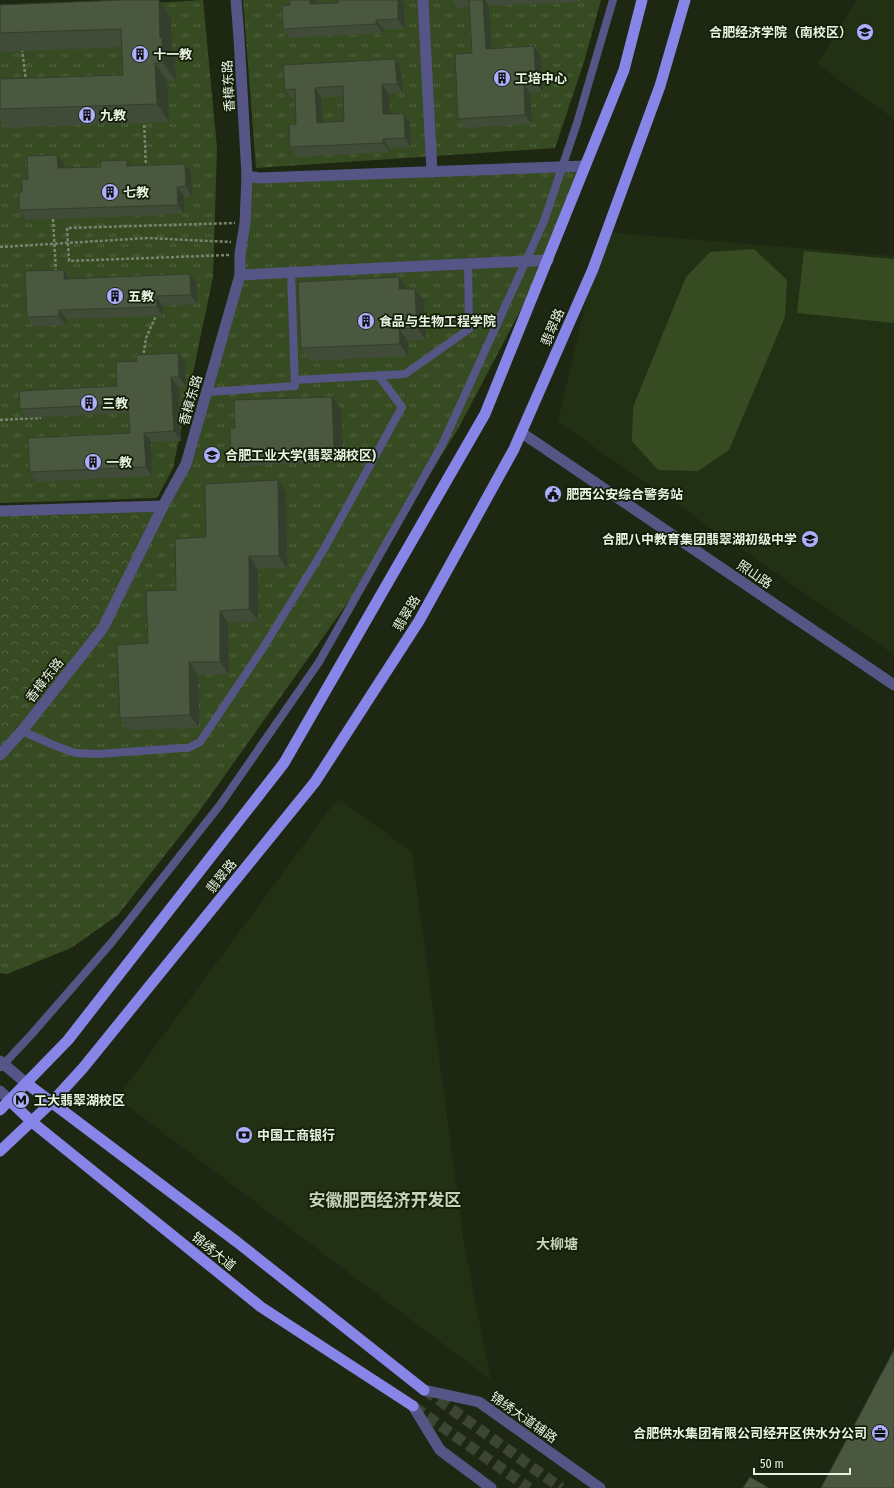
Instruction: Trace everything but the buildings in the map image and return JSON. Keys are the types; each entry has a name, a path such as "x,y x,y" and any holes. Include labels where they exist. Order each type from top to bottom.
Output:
{"main road":[{"name":"翡翠路","path":"0,1110 68,1040 284,762 485,414 624,70 642,0"},
{"name":"翡翠路","path":"0,1151 32,1122 84,1068 315,782 419,621 522,433 593,269 660,86 685,0"},
{"name":"锦绣大道","path":"26,1083 237,1242 424,1390"},
{"name":"锦绣大道","path":"9,1100 32,1122 261,1306 413,1406"}],"street":[{"name":"香樟东路","path":"0,755 22,731 103,628 163,506 186,464 240,275 240,254 245,223 247,176 236,0"},
{"path":"423,0 432,172"},
{"path":"247,176 259,178 585,166"},
{"path":"240,275 548,260"},
{"name":"照山路","path":"522,433 894,685"},
{"path":"0,511 163,506"},
{"path":"1,1064 26,1083"},
{"path":"0,1091 9,1100"},
{"name":"锦绣大道辅路","path":"424,1390 479,1402 600,1488"},
{"path":"413,1406 440,1450 491,1488"}],"lane":[{"path":"1,1064 31,1035 112,942 220,805 319,662 442,445 544,221 577,123 613,0"},
{"path":"294,380 405,374 469,329 468,264"},
{"path":"207,392 295,386 291,273"},
{"path":"22,731 75,753 98,754 188,748 200,742 263,648 308,575 402,408 378,375"}],"path":[{"path":"21,44 26,82"},
{"path":"144,115 147,175"},
{"path":"53,219 56,280"},
{"path":"240,254 69,261 67,228 245,223"},
{"path":"0,247 148,238 242,243"},
{"path":"143,364 146,338 156,316 155,310"},
{"path":"0,420 40,418 40,411"}],"shaded area":[{"name":"合肥经济学院（南校区）","path":"857,0 894,0 894,119 817,64"},
{"name":"合肥八中教育集团翡翠湖初级中学","path":"606,232 894,256 894,655 558,422 593,269"},
{"path":"338,798 412,852 464,1244 491,1380 117,1098"}],"green space":[{"path":"203,0 217,148 213,277 173,468 157,498 0,503 0,12"},
{"path":"243,0 601,0 584,62 555,148 256,168"},
{"path":"585,166 547,260 458,429 356,591 198,813 118,915 71,948 7,974 0,973 0,755 163,506 186,464 241,274 247,177"},
{"path":"754,249 787,280 785,317 729,450 698,471 658,470 632,441 633,407 686,277 710,252"},
{"path":"804,251 894,259 894,323 797,313"},
{"path":"163,506 103,628 0,751 0,511"}],"tunnel":[{"path":"425,1390 561,1488"},
{"path":"414,1407 529,1488"}],"place":[{"name":"合肥经济学院（南校区）","path":"865,32"},
{"name":"十一教","path":"140,54"},
{"name":"工培中心","path":"502,78"},
{"name":"九教","path":"87,115"},
{"name":"七教","path":"110,192"},
{"name":"五教","path":"115,296"},
{"name":"食品与生物工程学院","path":"366,321"},
{"name":"三教","path":"89,403"},
{"name":"合肥工业大学(翡翠湖校区)","path":"212,455"},
{"name":"一教","path":"93,462"},
{"name":"肥西公安综合警务站","path":"553,494"},
{"name":"合肥八中教育集团翡翠湖初级中学","path":"810,539"},
{"name":"工大翡翠湖校区","path":"21,1100"},
{"name":"中国工商银行","path":"244,1135"},
{"name":"合肥供水集团有限公司经开区供水分公司","path":"880,1433"}],"district":[{"name":"安徽肥西经济开发区","path":"385,1200"},
{"name":"大柳塘","path":"557,1244"}]}
